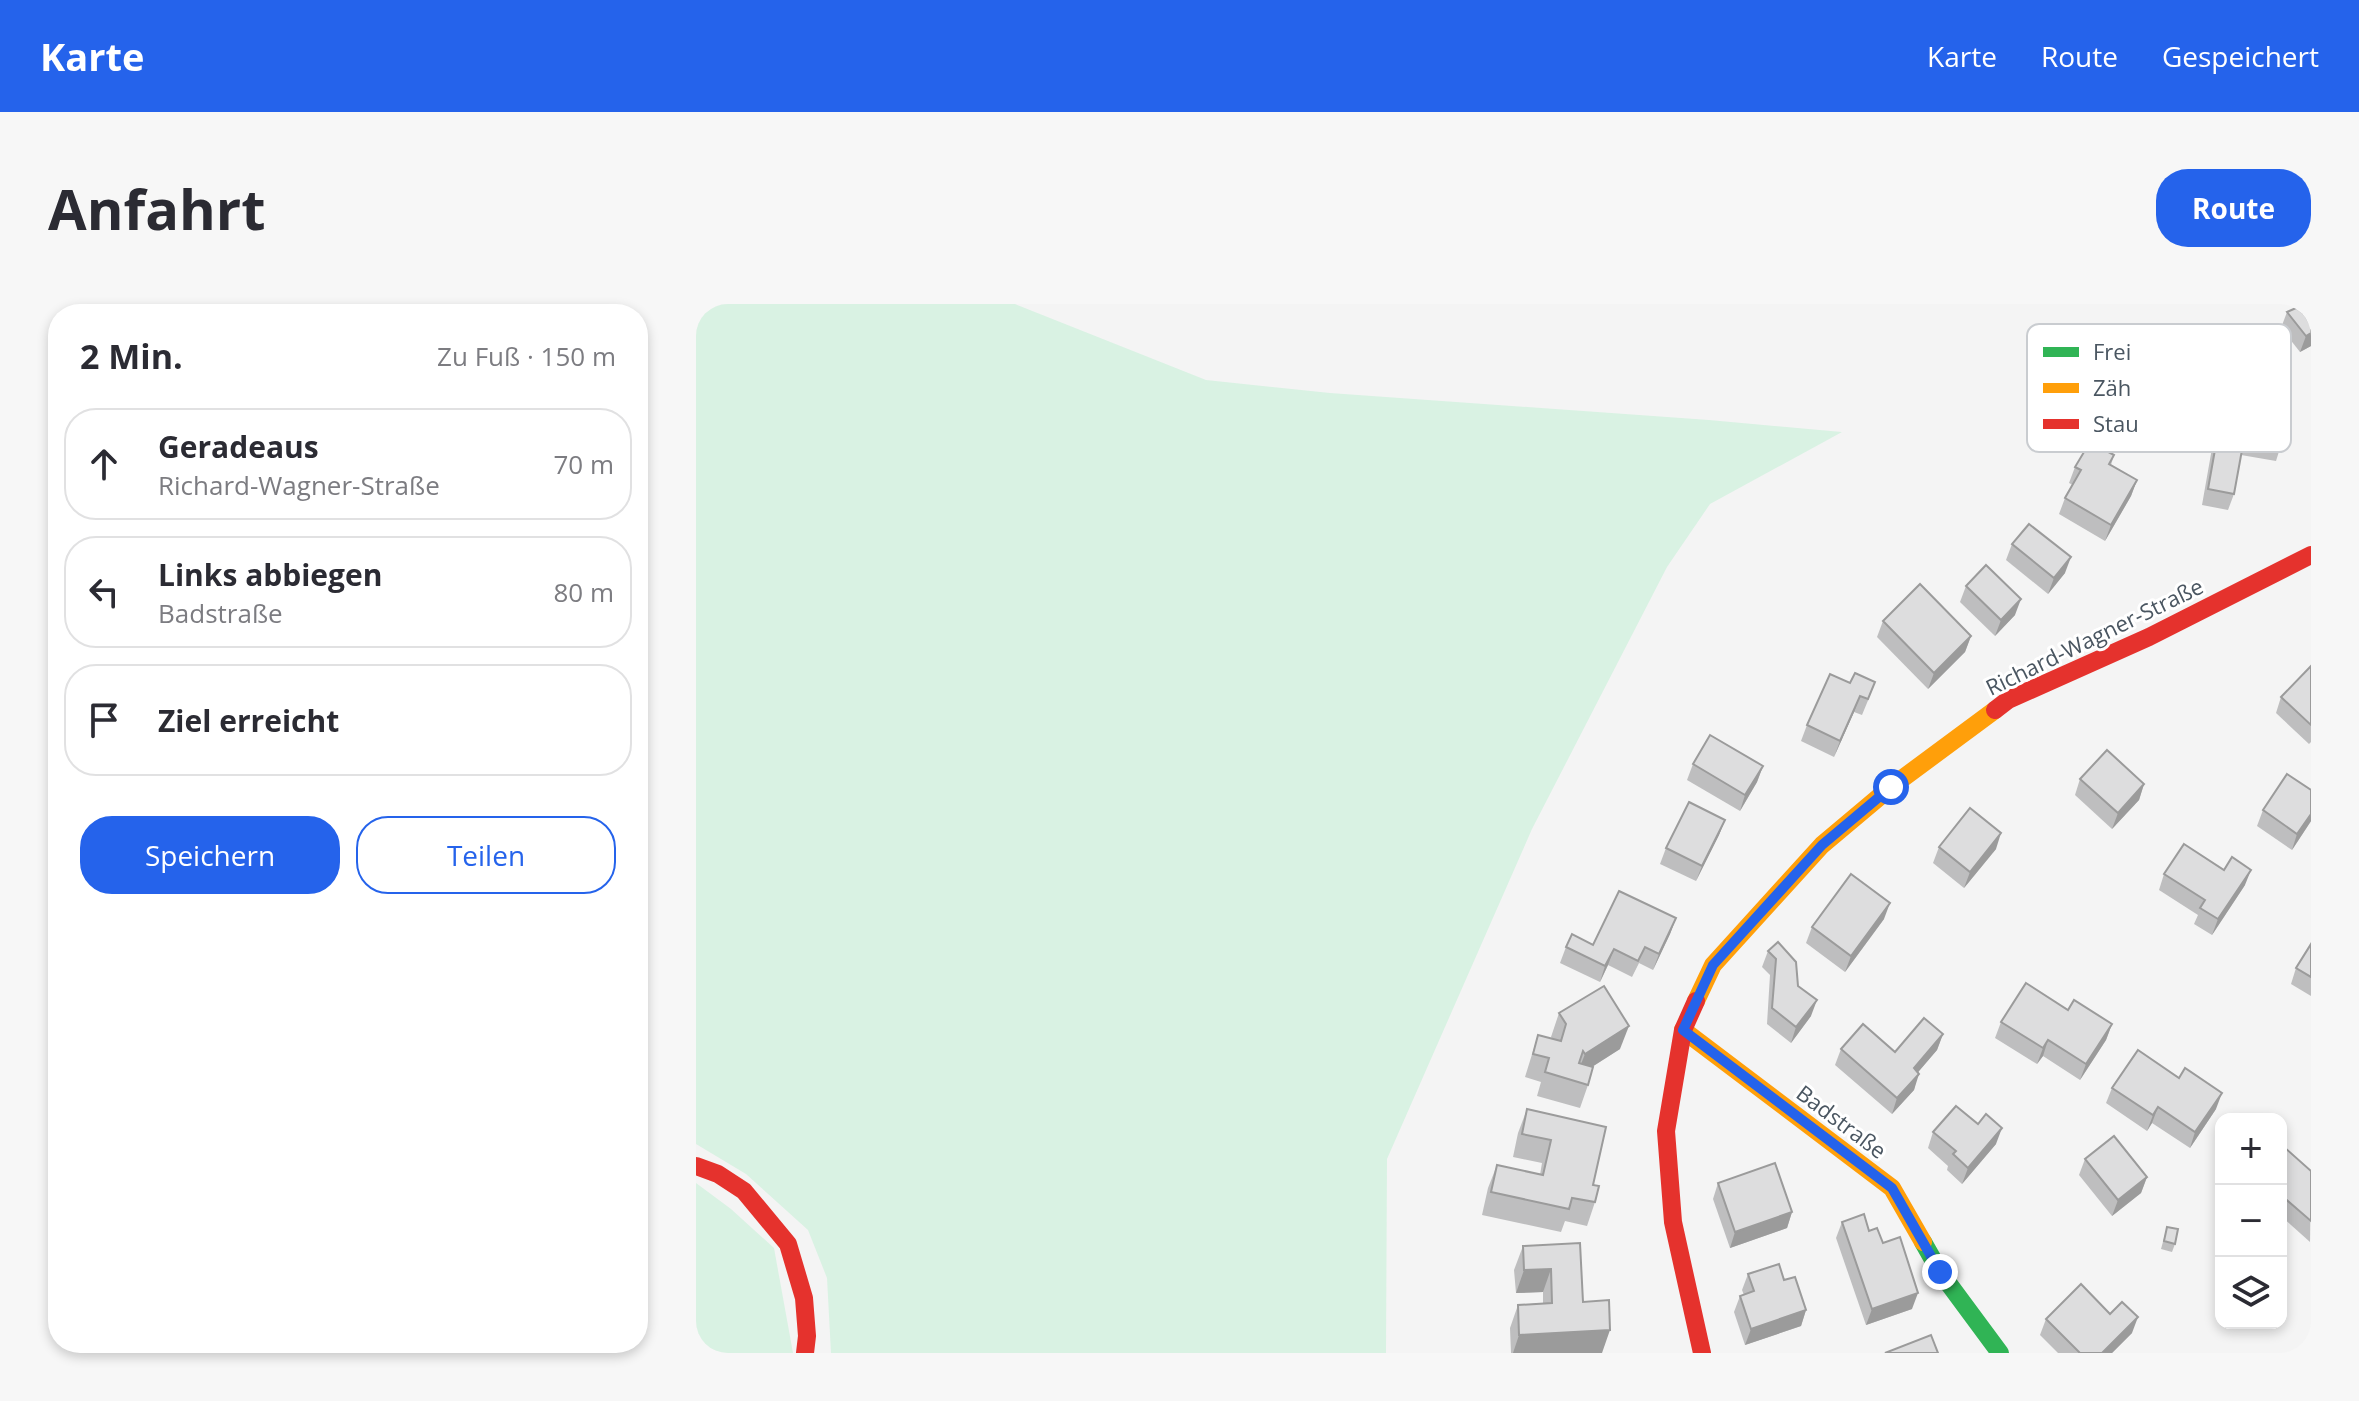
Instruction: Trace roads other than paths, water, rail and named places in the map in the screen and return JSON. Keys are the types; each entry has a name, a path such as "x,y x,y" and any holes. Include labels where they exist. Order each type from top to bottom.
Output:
{"street":[{"name":"Richard-Wagner-Straße","path":"1702,1353 1673,1222 1666,1131 1683,1030 1713,965 1822,845 1903,778 2008,700 2149,637 2311,555"},
{"name":"Badstraße","path":"1683,1030 1892,1188 1940,1272 2000,1353"},
{"path":"696,1166 718,1174 744,1191 788,1244 804,1298 805,1353"}]}
